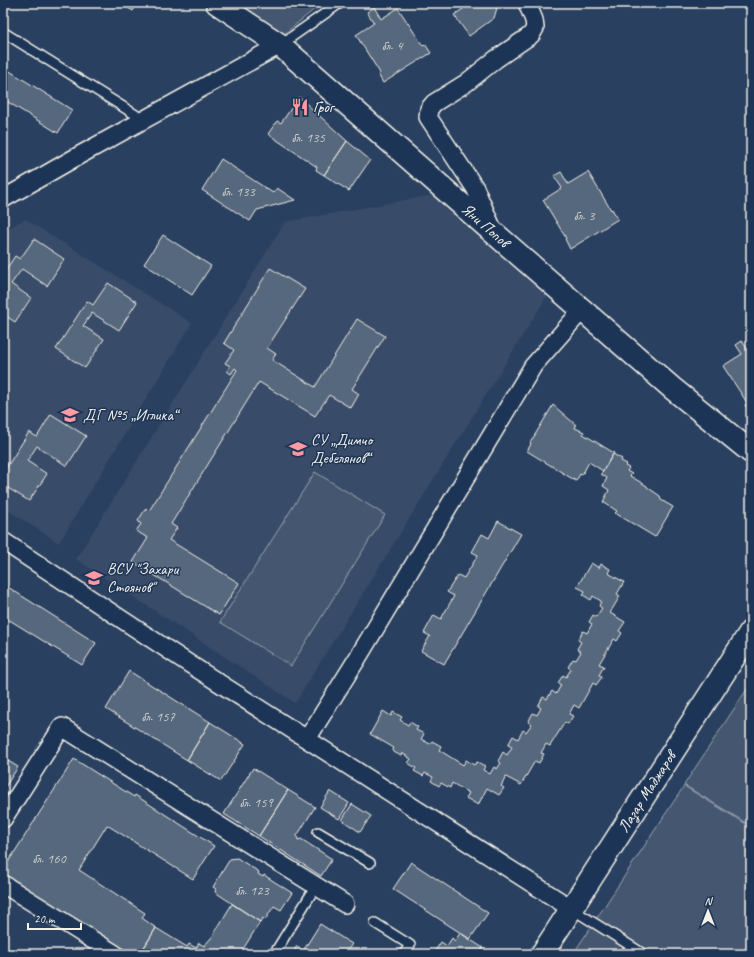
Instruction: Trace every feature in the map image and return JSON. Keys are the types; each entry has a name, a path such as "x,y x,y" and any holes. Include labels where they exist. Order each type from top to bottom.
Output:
{"street":[{"name":"Яни Попов","path":"217,3 280,45 672,388 751,452"},
{"path":"494,233 475,188 428,117 429,109 434,103 466,83 496,59 531,35 535,28 534,20 527,3"},
{"path":"3,199 280,45"},
{"path":"307,739 357,659 533,366 583,309"},
{"path":"3,541 188,663 572,909"},
{"name":"Лазар Маджаров","path":"542,954 751,630"},
{"path":"3,819 62,728 345,904"},
{"path":"3,884 115,954"}],"lane":[{"path":"280,45 340,3"},
{"path":"3,32 144,120"},
{"path":"318,832 370,863"},
{"path":"274,954 316,886"},
{"path":"572,909 642,953"},
{"path":"375,923 410,945 404,954"}],"shaded area":[{"path":"236,3 322,3 284,34"},
{"name":"СУ „Димчо Дебелянов“","path":"433,195 549,293 295,703 76,559 285,222"},
{"name":"ДГ №5 „Иглика“","path":"25,219 192,323 59,543 3,507 3,231"},
{"path":"315,472 385,515 291,666 220,622"},
{"path":"751,683 751,826 684,785"},
{"path":"684,786 751,827 751,954 573,954"}],"building":[{"path":"120,3 138,3 133,11"},
{"path":"459,3 494,3 497,8 494,18 469,36 454,15 463,9"},
{"path":"374,7 381,19 398,8 423,46 425,44 431,53 383,83 378,74 380,73 356,35 374,23 367,12"},
{"path":"3,67 72,110 58,133 3,99"},
{"path":"299,97 347,141 324,175 316,170 317,167 268,134 277,121 281,123"},
{"path":"347,141 370,160 349,191 324,175"},
{"path":"221,159 273,193 277,188 295,200 257,210 250,221 202,190"},
{"path":"561,172 568,184 588,172 618,219 570,249 565,239 566,238 543,200 562,188 554,176"},
{"path":"163,235 211,266 192,295 144,264"},
{"path":"34,239 64,259 47,286 22,269 11,284 31,298 15,322 3,314 3,274 15,256 20,259"},
{"path":"270,268 305,289 267,348 276,354 272,360 315,387 357,319 385,336 352,389 359,394 351,408 329,395 315,416 259,382 171,524 177,528 169,540 239,583 219,615 133,562 148,538 136,531 141,524 138,521 146,508 149,511 237,370 235,368 231,374 227,371 230,366 225,363 234,350 224,343"},
{"path":"108,283 137,302 119,330 92,313 83,326 104,339 85,368 56,349 87,301 93,305"},
{"path":"742,341 748,350 751,348 751,414 745,405 748,404 723,366 742,354 736,345"},
{"path":"553,405 576,425 575,428 584,432 583,434 614,453 603,471 589,462 582,475 580,474 576,481 527,451 531,444 530,443"},
{"path":"51,414 86,436 67,466 37,446 27,461 47,474 29,501 3,485 3,473 29,432 37,437"},
{"path":"613,454 627,464 625,466 629,468 627,471 632,474 630,476 647,486 660,496 661,500 673,507 655,537 615,513 617,511 603,502 609,490 603,486 607,478 601,474"},
{"path":"498,521 521,534 444,664 421,651 430,636 424,633 434,615 441,619 454,596 447,592 458,575 464,578 478,555 472,552 482,534 489,538"},
{"path":"591,563 599,568 601,564 610,569 608,573 624,582 617,594 620,596 610,613 625,622 619,631 622,633 617,641 614,639 599,664 604,666 599,675 602,677 596,685 593,683 579,708 574,705 569,714 573,716 568,724 565,722 550,746 546,744 541,753 544,754 539,763 535,761 521,785 506,777 501,786 504,788 499,795 487,788 478,805 466,798 469,793 452,783 450,788 441,783 439,786 431,781 433,777 425,773 423,776 414,771 416,768 408,763 411,759 402,753 401,756 392,751 394,748 370,734 383,711 391,716 393,712 402,717 400,720 408,725 410,722 418,727 416,730 424,734 421,739 430,744 432,741 441,746 439,750 463,765 466,760 474,765 477,762 485,766 483,770 490,774 494,767 497,769 501,763 498,761 503,752 507,755 512,747 508,745 513,736 518,739 523,730 526,732 532,724 528,722 533,713 537,715 541,708 538,706 543,697 547,699 552,691 556,694 561,685 558,683 563,675 566,677 571,669 568,667 573,659 576,660 581,652 577,649 581,642 578,640 583,631 587,633 592,624 589,622 593,615 596,617 602,608 599,606 601,601 593,596 591,600 583,595 585,591 577,587"},
{"path":"3,584 96,643 82,665 3,616"},
{"path":"129,671 210,722 187,760 106,709"},
{"path":"210,722 245,744 221,781 187,760"},
{"path":"3,758 18,767 3,790"},
{"path":"74,759 134,797 135,795 214,846 193,879 107,825 79,870 145,913 142,918 156,928 140,954 130,954 3,874 3,870"},
{"path":"253,768 288,790 259,836 224,814"},
{"path":"288,790 315,807 297,836 298,840 301,839 332,859 321,876 259,836"},
{"path":"330,791 349,803 339,819 320,807"},
{"path":"352,804 371,816 360,832 342,820"},
{"path":"237,858 259,872 258,874 263,877 264,875 292,893 281,910 274,906 265,920 263,918 260,922 215,892 216,889 213,887 230,859"},
{"path":"411,862 488,913 470,939 393,889"},
{"path":"232,904 260,922 240,954 140,954 156,928 187,947 189,944 196,948 199,943 204,946 212,937"},
{"path":"320,924 352,944 345,954 292,954 297,946 303,951"},
{"path":"460,933 483,948 479,954 439,954 435,951 441,942 447,946 452,938 455,941"}],"place":[{"name":"Грог","path":"300,107"},
{"name":"ДГ №5 „Иглика“","path":"70,415"},
{"name":"СУ „Димчо Дебелянов“","path":"298,449"},
{"name":"ВСУ \"Захари Стоянов\"","path":"94,578"}]}
